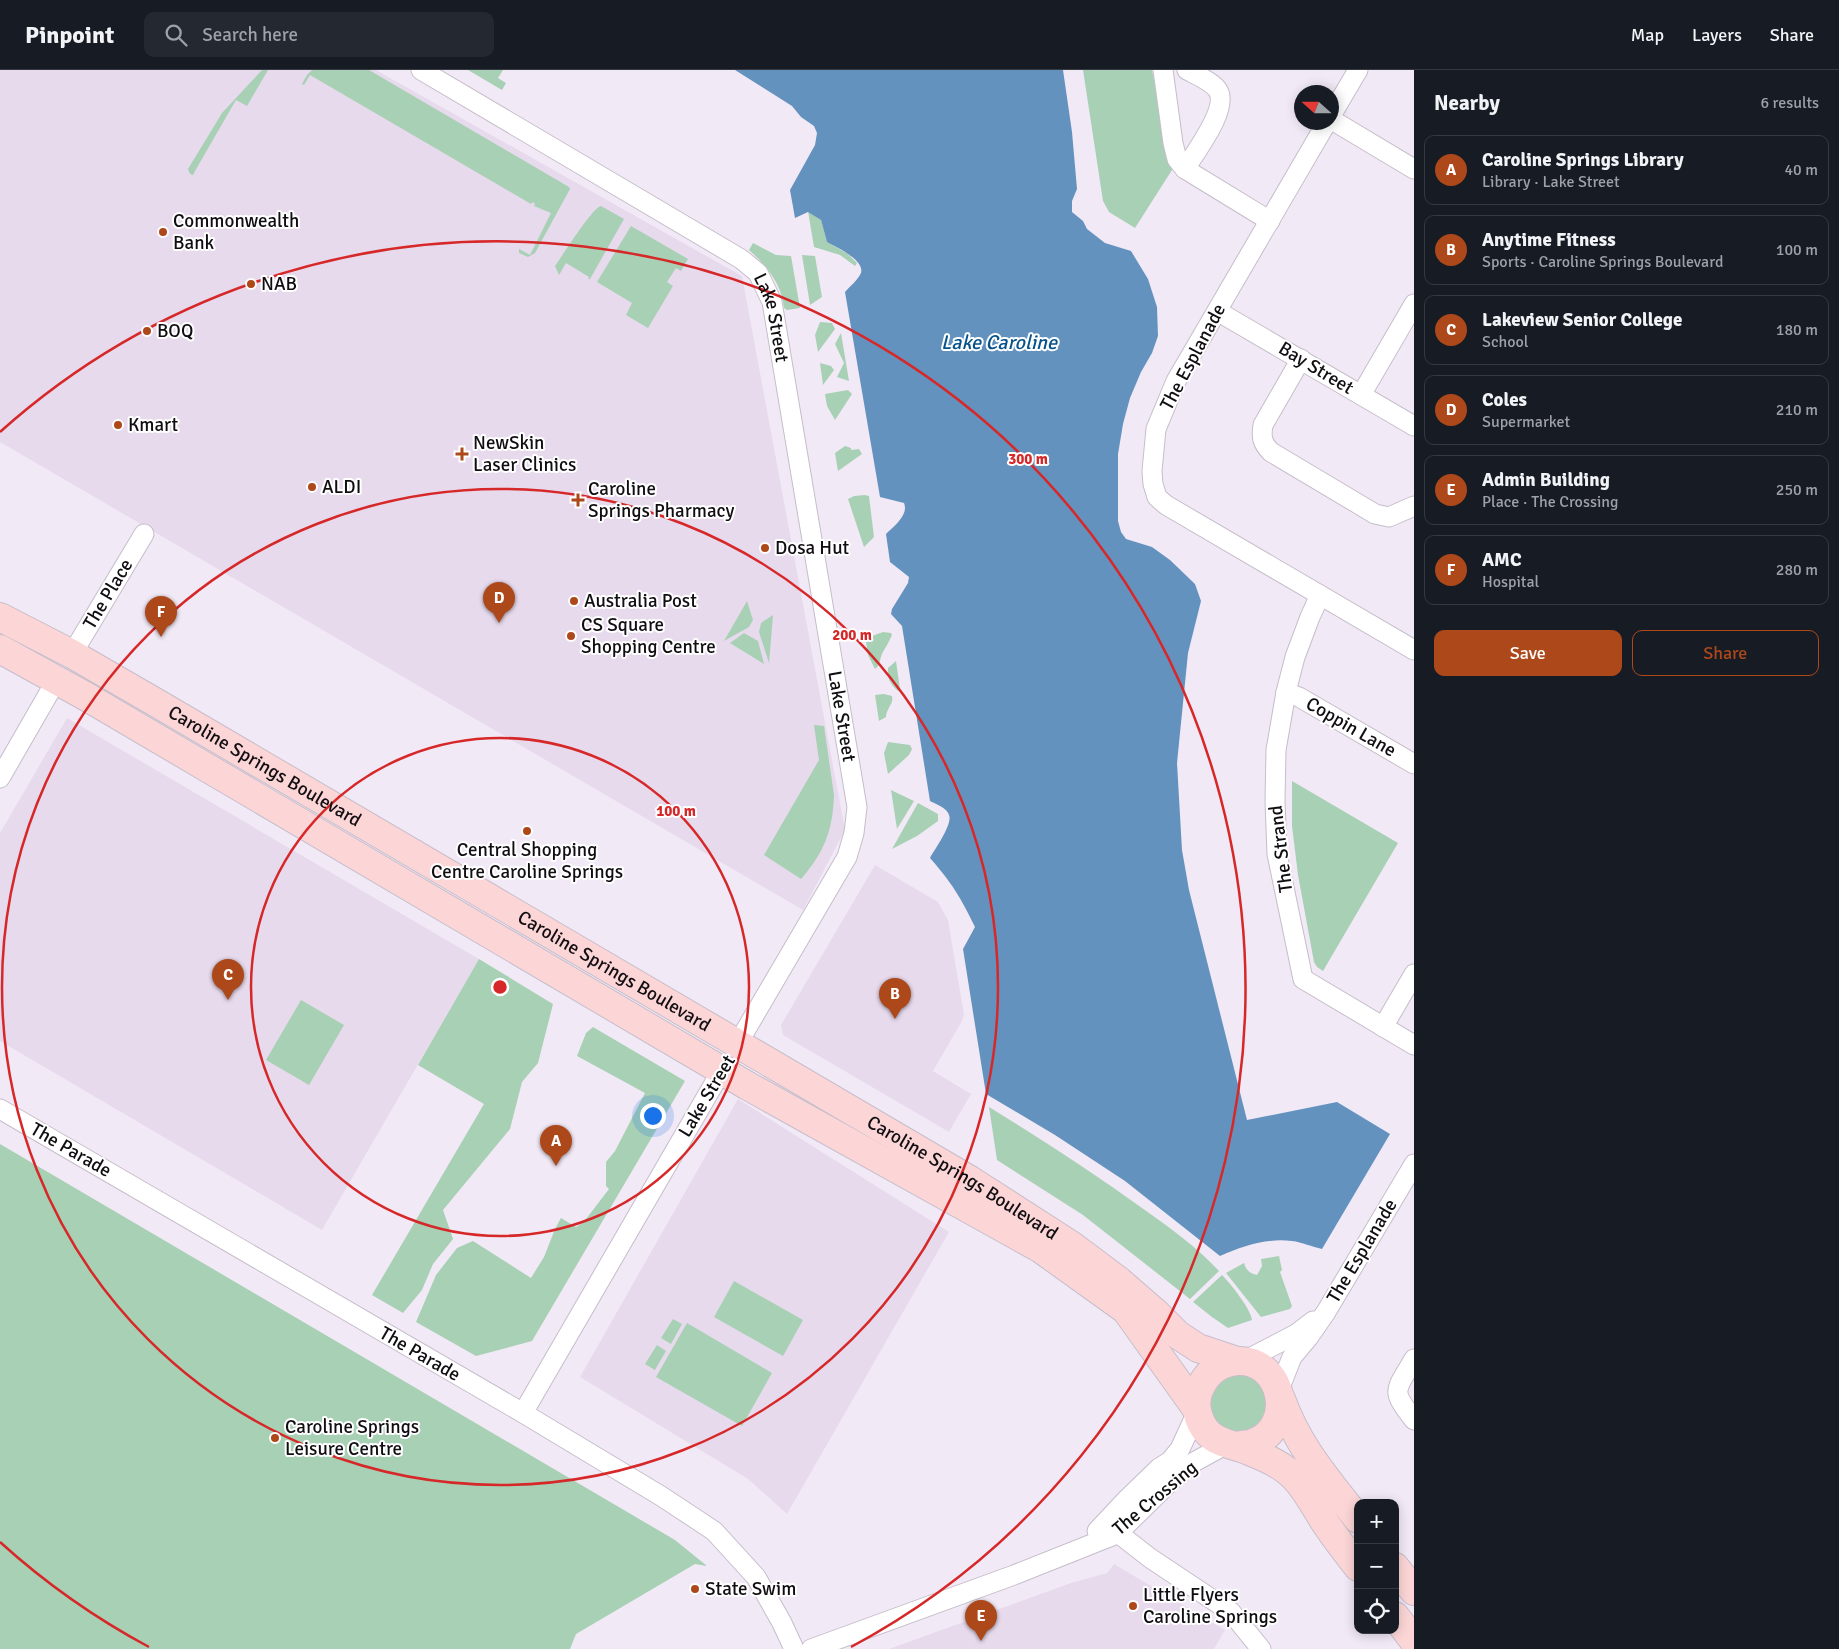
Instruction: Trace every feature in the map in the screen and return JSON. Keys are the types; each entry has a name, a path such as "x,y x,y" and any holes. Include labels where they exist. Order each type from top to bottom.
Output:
{"main road":[{"name":"Caroline Springs Boulevard","path":"0,617 72,654 970,1180 1047,1228 1119,1281 1178,1335 1198,1348 1241,1361"},
{"name":"Caroline Springs Boulevard","path":"0,648 57,679 722,1070 1041,1249 1126,1310 1197,1410"},
{"path":"57,679 72,654"},
{"name":"Lake Street","path":"722,1070 738,1043"},
{"path":"1354,1514 1314,1463 1287,1418 1274,1380 1255,1364 1241,1361 1224,1364 1212,1370 1202,1381 1197,1394 1197,1410 1201,1423 1217,1440 1271,1460 1288,1471 1304,1490 1327,1526 1354,1561"},
{"path":"1231,1445 1249,1444 1263,1438 1273,1428 1279,1414 1280,1395"},
{"path":"1399,1572 1414,1591"},
{"path":"1399,1621 1414,1641"}],"street":[{"name":"Lake Street","path":"421,70 741,259 758,273 772,302 857,807 854,833 847,857 738,1043"},
{"path":"1163,70 1173,143 1178,159 1185,169 1270,221"},
{"path":"1185,169 1219,113 1221,102 1219,91 1215,86 1187,70"},
{"path":"1339,102 1358,70"},
{"path":"1339,124 1414,169"},
{"name":"The Esplanade","path":"1322,130 1176,381 1156,429 1152,471 1153,484 1156,496 1166,505 1414,650"},
{"path":"1361,395 1414,304"},
{"name":"Bay Street","path":"1217,311 1414,426"},
{"path":"1301,359 1264,425 1261,437 1264,446 1375,514 1389,517 1414,506"},
{"name":"The Place","path":"72,654 144,534"},
{"name":"The Strand","path":"1320,595 1310,617 1286,692 1276,750 1275,801 1278,854 1303,979 1414,1045"},
{"path":"0,778 57,679"},
{"name":"Coppin Lane","path":"1286,692 1299,697 1414,764"},
{"path":"1383,1027 1414,974"},
{"name":"Lake Street","path":"523,1413 722,1070"},
{"name":"The Parade","path":"0,1109 523,1413 661,1496 714,1531 756,1577 782,1623 794,1649"},
{"name":"The Esplanade","path":"1280,1395 1292,1356 1308,1338 1326,1312 1414,1164"},
{"name":"The Esplanade","path":"1241,1361 1296,1334 1326,1312"},
{"path":"1414,1359 1398,1386 1396,1394 1414,1420"},
{"name":"The Crossing","path":"1111,1528 1128,1498 1159,1468 1170,1461 1180,1449 1197,1410"},
{"name":"The Crossing","path":"811,1649 1014,1575 1081,1548 1111,1528 1194,1462 1231,1445"},
{"path":"1111,1528 1150,1558 1231,1612 1261,1649"}],"shaded area":[{"name":"CS Square Shopping Centre","path":"0,70 376,70 742,276 845,830 803,910 0,442"},
{"path":"67,718 479,959 322,1230 0,1041 0,833"},
{"path":"875,865 938,902 948,920 964,1015 933,1071 971,1094 949,1132 783,1035 781,1025"},
{"path":"738,1099 949,1232 787,1514 748,1479 580,1377"},
{"path":"1114,1564 1225,1630 1214,1649 889,1649 1071,1583 1107,1573"}],"green space":[{"path":"262,70 268,70 247,106 236,100 193,175 190,174 188,169 222,113"},
{"path":"312,70 369,70 569,187 570,189 535,253 528,257 519,253 519,249 530,255 551,213 534,206 533,202 531,204 310,75 304,85 302,84"},
{"path":"468,70 503,70 498,78 506,83 502,90"},
{"path":"1083,70 1152,70 1172,170 1135,228 1109,212 1103,201"},
{"path":"601,206 624,219 590,279 566,263 559,275 555,266 584,223"},
{"path":"808,211 821,220 827,242 848,254 857,263 855,266 840,255 814,247"},
{"path":"631,226 688,259 681,271 676,268 667,282 673,286 648,328 626,315 632,303 597,282"},
{"path":"753,243 776,255 791,256 800,308 787,310 784,308 777,283 749,250"},
{"path":"802,255 815,256 822,297 810,305"},
{"path":"820,322 832,323 835,329 818,352 815,335"},
{"path":"841,333 849,381 837,377 844,363 835,344"},
{"path":"820,363 831,366 834,370 823,385"},
{"path":"848,390 852,394 835,420 827,406 825,394"},
{"path":"845,446 851,448 851,450 859,449 862,454 838,471 835,453"},
{"path":"854,496 869,496 874,537 864,547 848,499"},
{"path":"747,601 753,620 749,627 724,641"},
{"path":"773,615 769,663 759,632 761,623"},
{"path":"883,632 891,633 892,635 875,669 868,655 865,635 872,636"},
{"path":"744,633 758,641 764,664 730,643"},
{"path":"896,661 900,689 898,691 891,683 888,672 888,668"},
{"path":"884,694 892,696 892,702 886,717 879,721 875,695"},
{"path":"814,725 824,726 834,795 833,808 826,840 816,860 801,879 764,855 819,760"},
{"path":"888,742 910,745 912,749 909,755 888,774 884,753"},
{"path":"1292,781 1398,843 1323,971 1314,962 1298,875 1292,826"},
{"path":"891,790 914,801 897,829"},
{"path":"918,803 938,814 938,821 917,836 892,849"},
{"path":"479,959 553,1004 538,1063 522,1082 510,1129 443,1210 453,1239 433,1264 422,1290 403,1313 372,1295 484,1104 418,1065"},
{"path":"301,1000 344,1025 309,1085 266,1060"},
{"path":"593,1027 685,1081 532,1341 476,1356 416,1322 436,1275 457,1248 473,1241 531,1278 544,1257 561,1218 576,1227 583,1223 609,1189 606,1186 606,1162 615,1151 645,1093 577,1056 586,1033"},
{"path":"989,1107 1066,1156 1152,1215 1192,1246 1219,1271 1190,1299 1083,1215 997,1160"},
{"path":"0,1144 675,1540 707,1566 695,1564 576,1634 570,1649 0,1649"},
{"path":"1279,1256 1282,1270 1280,1272 1292,1306 1290,1309 1261,1317 1226,1273 1244,1263 1252,1274 1257,1275 1262,1266 1261,1259"},
{"path":"1222,1275 1244,1303 1252,1320 1228,1328 1193,1302"},
{"path":"734,1281 803,1320 783,1356 714,1317"},
{"path":"673,1319 682,1324 671,1344 661,1338"},
{"path":"687,1323 772,1373 742,1426 656,1377"},
{"path":"657,1345 666,1351 655,1370 645,1364"},
{"path":"1237,1374 1253,1379 1261,1387 1266,1403 1261,1419 1253,1427 1237,1432 1221,1427 1213,1419 1208,1403 1213,1387 1221,1379"}],"water":[{"name":"Lake Caroline","path":"735,70 1063,70 1072,132 1077,189 1072,201 1072,212 1083,221 1087,229 1105,243 1131,251 1148,279 1157,307 1158,336 1152,353 1141,372 1130,398 1123,424 1118,454 1118,521 1121,532 1126,539 1152,547 1170,560 1195,584 1201,601 1188,653 1177,763 1182,850 1189,890 1247,1120 1337,1102 1390,1134 1322,1249 1282,1240 1246,1246 1220,1256 1125,1181 1055,1135 986,1094 963,949 975,927 956,891 930,858 950,819 944,808 930,801 902,626 891,614 892,609 908,583 909,577 890,562 886,534 903,516 905,507 904,503 880,497 845,292 860,276 861,268 859,263 849,254 827,242 821,220 808,212 795,218 790,190 815,145 817,133 814,126 801,117 792,106"}],"place":[{"name":"Commonwealth Bank","path":"163,232"},
{"name":"NAB","path":"251,284"},
{"name":"BOQ","path":"147,331"},
{"name":"Kmart","path":"118,425"},
{"name":"NewSkin Laser Clinics","path":"462,454"},
{"name":"ALDI","path":"312,487"},
{"name":"Caroline Springs Pharmacy","path":"578,500"},
{"name":"Dosa Hut","path":"765,548"},
{"name":"Australia Post","path":"574,601"},
{"name":"Coles","path":"499,623"},
{"name":"CS Square Shopping Centre","path":"571,636"},
{"name":"AMC","path":"161,637"},
{"name":"Central Shopping Centre Caroline Springs","path":"527,831"},
{"name":"Lakeview Senior College","path":"228,1000"},
{"name":"Anytime Fitness","path":"895,1019"},
{"name":"Caroline Springs Library","path":"556,1166"},
{"name":"Caroline Springs Leisure Centre","path":"275,1438"},
{"name":"State Swim","path":"695,1589"},
{"name":"Little Flyers Caroline Springs","path":"1133,1606"},
{"name":"Admin Building","path":"981,1641"}]}
